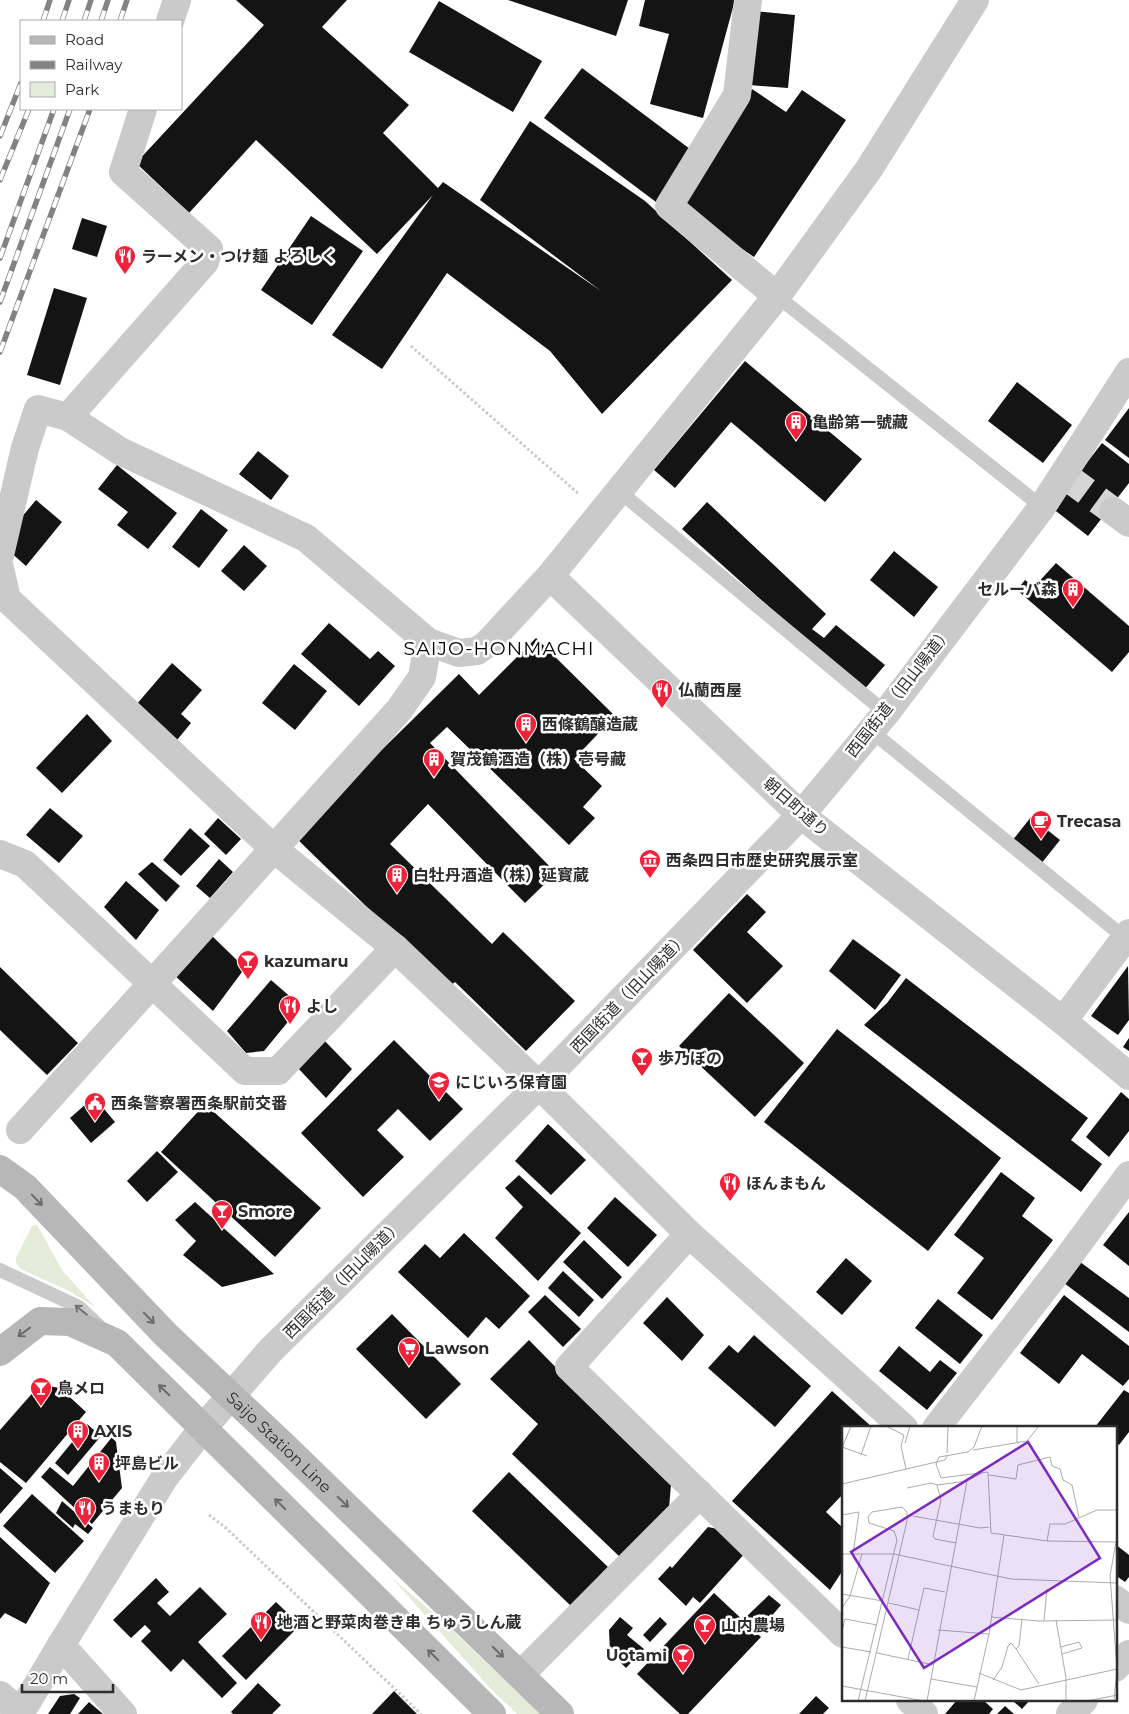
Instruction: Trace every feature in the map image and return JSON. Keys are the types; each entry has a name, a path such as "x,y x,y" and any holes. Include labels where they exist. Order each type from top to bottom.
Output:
{"main road":[{"name":"Saijo Station Line","path":"0,1169 25,1187 166,1335 521,1674 560,1714"},
{"path":"0,1352 40,1320 70,1322 117,1343 486,1712"}],"street":[{"path":"170,20 177,0"},
{"path":"748,0 737,95 669,206 777,296"},
{"path":"0,555 25,448 38,409 68,417 120,451 306,538 428,642 459,653 477,651 488,644 550,576 777,296 869,169 975,0"},
{"path":"68,417 205,262 209,249 123,172 143,110"},
{"name":"西国街道（旧山陽道）","path":"21,1713 165,1477 203,1428 270,1351 539,1085 801,815 878,721 1042,507 1129,372"},
{"path":"0,476 25,448"},
{"path":"0,568 3,604 273,848 395,948 539,1085 689,1234 902,1426"},
{"name":"朝日町通り","path":"550,576 801,815 1129,1076"},
{"path":"20,1130 399,710 422,677 428,642"},
{"path":"0,854 25,864 244,1071 278,1071 395,948"},
{"path":"1062,1021 1127,936"},
{"path":"938,1426 1055,1275 1129,1175"},
{"path":"689,1234 569,1367 842,1633"},
{"path":"521,1674 700,1494"},
{"path":"1116,1600 1129,1610"},
{"path":"61,1645 123,1714"},
{"path":"1116,1667 1129,1654"},
{"path":"0,1695 21,1713"},
{"path":"912,1702 924,1714"},
{"path":"1070,1714 1082,1702"}],"lane":[{"path":"777,296 1042,507"},
{"path":"619,491 878,721 1127,936"},
{"path":"0,1270 79,1307 117,1343"}],"path":[{"path":"411,346 601,513"},
{"path":"209,1515 226,1528 422,1714"}],"green space":[{"path":"37,1225 62,1270 95,1307 71,1292 21,1269 16,1263 16,1258 32,1226"},
{"path":"390,1576 444,1622 540,1714 517,1714 491,1689"}],"building":[{"path":"236,0 347,0 322,27 409,105 383,133 438,188 443,182 601,291 480,200 530,121 645,201 732,280 602,414 550,351 447,273 382,369 332,335 433,195 377,254 256,140 189,213 136,163 264,25"},
{"path":"508,0 628,0 616,36"},
{"path":"645,0 735,0 703,118 650,104 669,34 639,26"},
{"path":"439,1 542,61 513,112 409,52"},
{"path":"755,11 795,15 788,88 749,85"},
{"path":"582,68 694,152 656,202 544,118"},
{"path":"752,89 786,112 802,90 846,120 754,257 676,204"},
{"path":"311,216 363,251 312,325 261,290"},
{"path":"82,218 107,226 97,257 72,249"},
{"path":"54,288 87,298 60,385 27,375"},
{"name":"亀齢第一號藏","path":"745,361 862,459 825,502 731,422 675,488 654,470"},
{"path":"1017,382 1072,425 1043,463 988,421"},
{"path":"1129,408 1129,458 1105,440"},
{"path":"1102,443 1129,464 1129,483 1088,536 1052,508"},
{"path":"258,451 289,476 271,500 239,474"},
{"path":"117,465 177,513 148,549 117,525 128,512 98,489"},
{"path":"36,500 62,522 26,566 0,543"},
{"path":"707,502 826,614 812,629 824,638 836,625 885,665 863,691 682,529"},
{"path":"201,509 228,530 199,568 172,547"},
{"path":"244,545 267,566 244,591 221,571"},
{"path":"894,551 938,587 914,617 870,580"},
{"name":"セルーバ森","path":"1056,563 1129,626 1129,652 1112,672 1017,590 1025,580 1034,587"},
{"path":"329,623 370,659 378,651 395,666 359,706 301,654"},
{"path":"536,638 615,716 574,759 602,786 583,807 595,818 569,845 447,727 430,743 556,873 525,903 428,804 390,844 492,944 503,932 575,1001 526,1051 455,982 449,987 294,836 459,674 479,695"},
{"path":"172,663 202,690 181,714 191,723 177,740 136,705"},
{"path":"294,664 327,691 295,730 262,703"},
{"path":"87,714 112,741 62,793 36,768"},
{"path":"50,808 83,836 59,863 26,835"},
{"path":"1031,817 1060,840 1037,869 1008,846"},
{"path":"218,818 241,839 226,855 204,834"},
{"path":"190,828 210,846 181,876 163,860"},
{"path":"219,859 233,872 210,898 196,886"},
{"path":"152,862 180,886 166,902 138,874"},
{"path":"126,881 159,910 136,940 104,907"},
{"path":"747,894 766,912 747,932 783,966 747,1003 693,950"},
{"path":"209,933 245,968 213,1011 172,973"},
{"path":"853,939 901,975 875,1010 829,971"},
{"path":"1128,966 1129,1020 1118,1035 1091,1016"},
{"path":"0,967 78,1043 47,1075 0,1030"},
{"path":"906,978 1088,1118 1071,1140 1102,1164 1081,1192 864,1025 887,1003"},
{"path":"271,980 301,1006 264,1051 246,1053 227,1031"},
{"path":"729,993 804,1063 755,1117 679,1046"},
{"path":"837,1029 1001,1158 928,1251 764,1122"},
{"path":"322,1038 352,1069 326,1098 297,1067"},
{"path":"1129,1038 1129,1051 1123,1047"},
{"path":"394,1040 463,1109 430,1141 398,1109 377,1130 404,1157 363,1197 301,1133"},
{"path":"1121,1092 1129,1099 1129,1131 1109,1157 1086,1137"},
{"path":"94,1097 115,1122 91,1143 70,1118"},
{"path":"205,1104 321,1208 275,1257 161,1152"},
{"path":"548,1124 586,1160 551,1195 515,1161"},
{"path":"157,1151 178,1172 147,1202 127,1181"},
{"path":"1001,1172 1035,1198 1022,1216 1053,1240 992,1320 957,1293 984,1258 954,1235"},
{"path":"519,1175 581,1233 538,1281 495,1238 523,1207 505,1188"},
{"path":"615,1197 657,1235 628,1267 587,1228"},
{"path":"195,1202 274,1274 222,1287 183,1255 196,1241 175,1220"},
{"path":"1129,1212 1129,1266 1103,1245"},
{"path":"464,1233 530,1296 499,1329 486,1317 468,1338 398,1272 425,1244 440,1258"},
{"path":"584,1240 622,1277 602,1299 563,1262"},
{"path":"846,1258 872,1281 842,1315 816,1292"},
{"path":"1076,1259 1129,1298 1129,1332 1060,1280"},
{"path":"563,1271 594,1300 579,1317 548,1288"},
{"path":"545,1295 581,1329 563,1347 528,1312"},
{"path":"1064,1295 1129,1346 1129,1379 1123,1386 1082,1354 1059,1384 1020,1353"},
{"path":"667,1297 704,1335 682,1361 643,1323"},
{"path":"938,1299 983,1335 960,1364 915,1328"},
{"name":"Lawson","path":"392,1314 461,1384 426,1419 356,1349"},
{"path":"754,1335 811,1386 775,1427 708,1368 729,1345 738,1353"},
{"path":"529,1340 671,1485 669,1508 620,1557 512,1454 538,1424 490,1379"},
{"path":"899,1346 930,1372 940,1360 957,1373 927,1410 879,1371"},
{"path":"43,1385 60,1388 86,1412 26,1483 0,1462 0,1430 36,1389"},
{"path":"1124,1390 1129,1393 1129,1432 1119,1445 1116,1443 1116,1426 1096,1426"},
{"path":"832,1391 871,1426 842,1426 842,1495 826,1512 842,1527 842,1572 830,1590 732,1501"},
{"name":"AXIS","path":"87,1424 101,1436 68,1475 55,1463"},
{"name":"坪島ビル","path":"112,1437 116,1442 122,1488 92,1524 41,1477 50,1467 73,1486"},
{"path":"0,1468 23,1488 0,1514"},
{"path":"509,1472 608,1567 571,1606 472,1511"},
{"path":"32,1494 84,1541 55,1573 3,1526"},
{"path":"62,1501 93,1528 88,1534 75,1524 73,1528 56,1513"},
{"path":"708,1527 727,1531 747,1551 700,1603 693,1597 686,1606 658,1579 670,1566 672,1568"},
{"path":"0,1537 50,1583 26,1624 5,1613 0,1619"},
{"path":"1116,1545 1129,1555 1129,1577 1125,1582 1116,1576"},
{"path":"156,1578 169,1592 157,1603 170,1616 200,1587 227,1614 198,1642 237,1683 222,1698 183,1659 171,1672 141,1641 151,1631 145,1625 131,1638 113,1620"},
{"path":"714,1593 761,1637 688,1714 680,1714 637,1674"},
{"path":"769,1595 781,1605 759,1631 745,1618"},
{"name":"地酒と野菜肉巻き串 ちゅうしん蔵","path":"276,1602 300,1625 246,1680 222,1656"},
{"path":"620,1617 633,1628 627,1635 644,1649 626,1668 610,1652 609,1630"},
{"path":"660,1617 667,1624 650,1642 643,1635"},
{"path":"258,1683 281,1705 272,1714 233,1714 231,1712"},
{"path":"394,1691 417,1714 372,1714"},
{"path":"74,1694 80,1698 70,1714 48,1714 60,1696"},
{"path":"816,1696 829,1708 823,1714 799,1714"},
{"path":"89,1702 103,1714 78,1714"},
{"path":"955,1702 985,1702 993,1709 989,1714 945,1714"},
{"path":"1014,1702 1028,1702 1022,1709"},
{"path":"1005,1706 1014,1714 997,1714"}],"tunnel":[{"path":"1064,475 1113,511"}],"railway":[{"path":"43,20 50,0"},
{"path":"62,20 69,0"},
{"path":"84,20 91,0"},
{"path":"101,20 108,0"},
{"path":"120,20 127,0"},
{"path":"0,136 20,86"},
{"path":"0,180 29,110"},
{"path":"0,258 54,110"},
{"path":"0,302 70,110"},
{"path":"0,352 90,110"}],"place":[{"name":"ラーメン・つけ麺 よろしく","path":"125,275"},
{"name":"亀齢第一號藏","path":"796,441"},
{"name":"セルーバ森","path":"1073,608"},
{"name":"仏蘭西屋","path":"662,709"},
{"name":"西條鶴醸造蔵","path":"526,743"},
{"name":"賀茂鶴酒造（株）壱号藏","path":"434,778"},
{"name":"Trecasa","path":"1041,840"},
{"name":"西条四日市歴史研究展示室","path":"650,879"},
{"name":"白牡丹酒造（株）延寳蔵","path":"397,894"},
{"name":"kazumaru","path":"248,980"},
{"name":"よし","path":"290,1025"},
{"name":"歩乃ぼの","path":"642,1077"},
{"name":"にじいろ保育園","path":"439,1101"},
{"name":"西条警察署西条駅前交番","path":"95,1122"},
{"name":"ほんまもん","path":"730,1202"},
{"name":"Smore","path":"222,1230"},
{"name":"Lawson","path":"409,1367"},
{"name":"鳥メロ","path":"41,1407"},
{"name":"AXIS","path":"78,1450"},
{"name":"坪島ビル","path":"99,1482"},
{"name":"うまもり","path":"85,1527"},
{"name":"地酒と野菜肉巻き串 ちゅうしん蔵","path":"261,1641"},
{"name":"山内農場","path":"705,1644"},
{"name":"Uotami","path":"683,1674"}],"district":[{"name":"SAIJO-HONMACHI","path":"499,648"}]}
